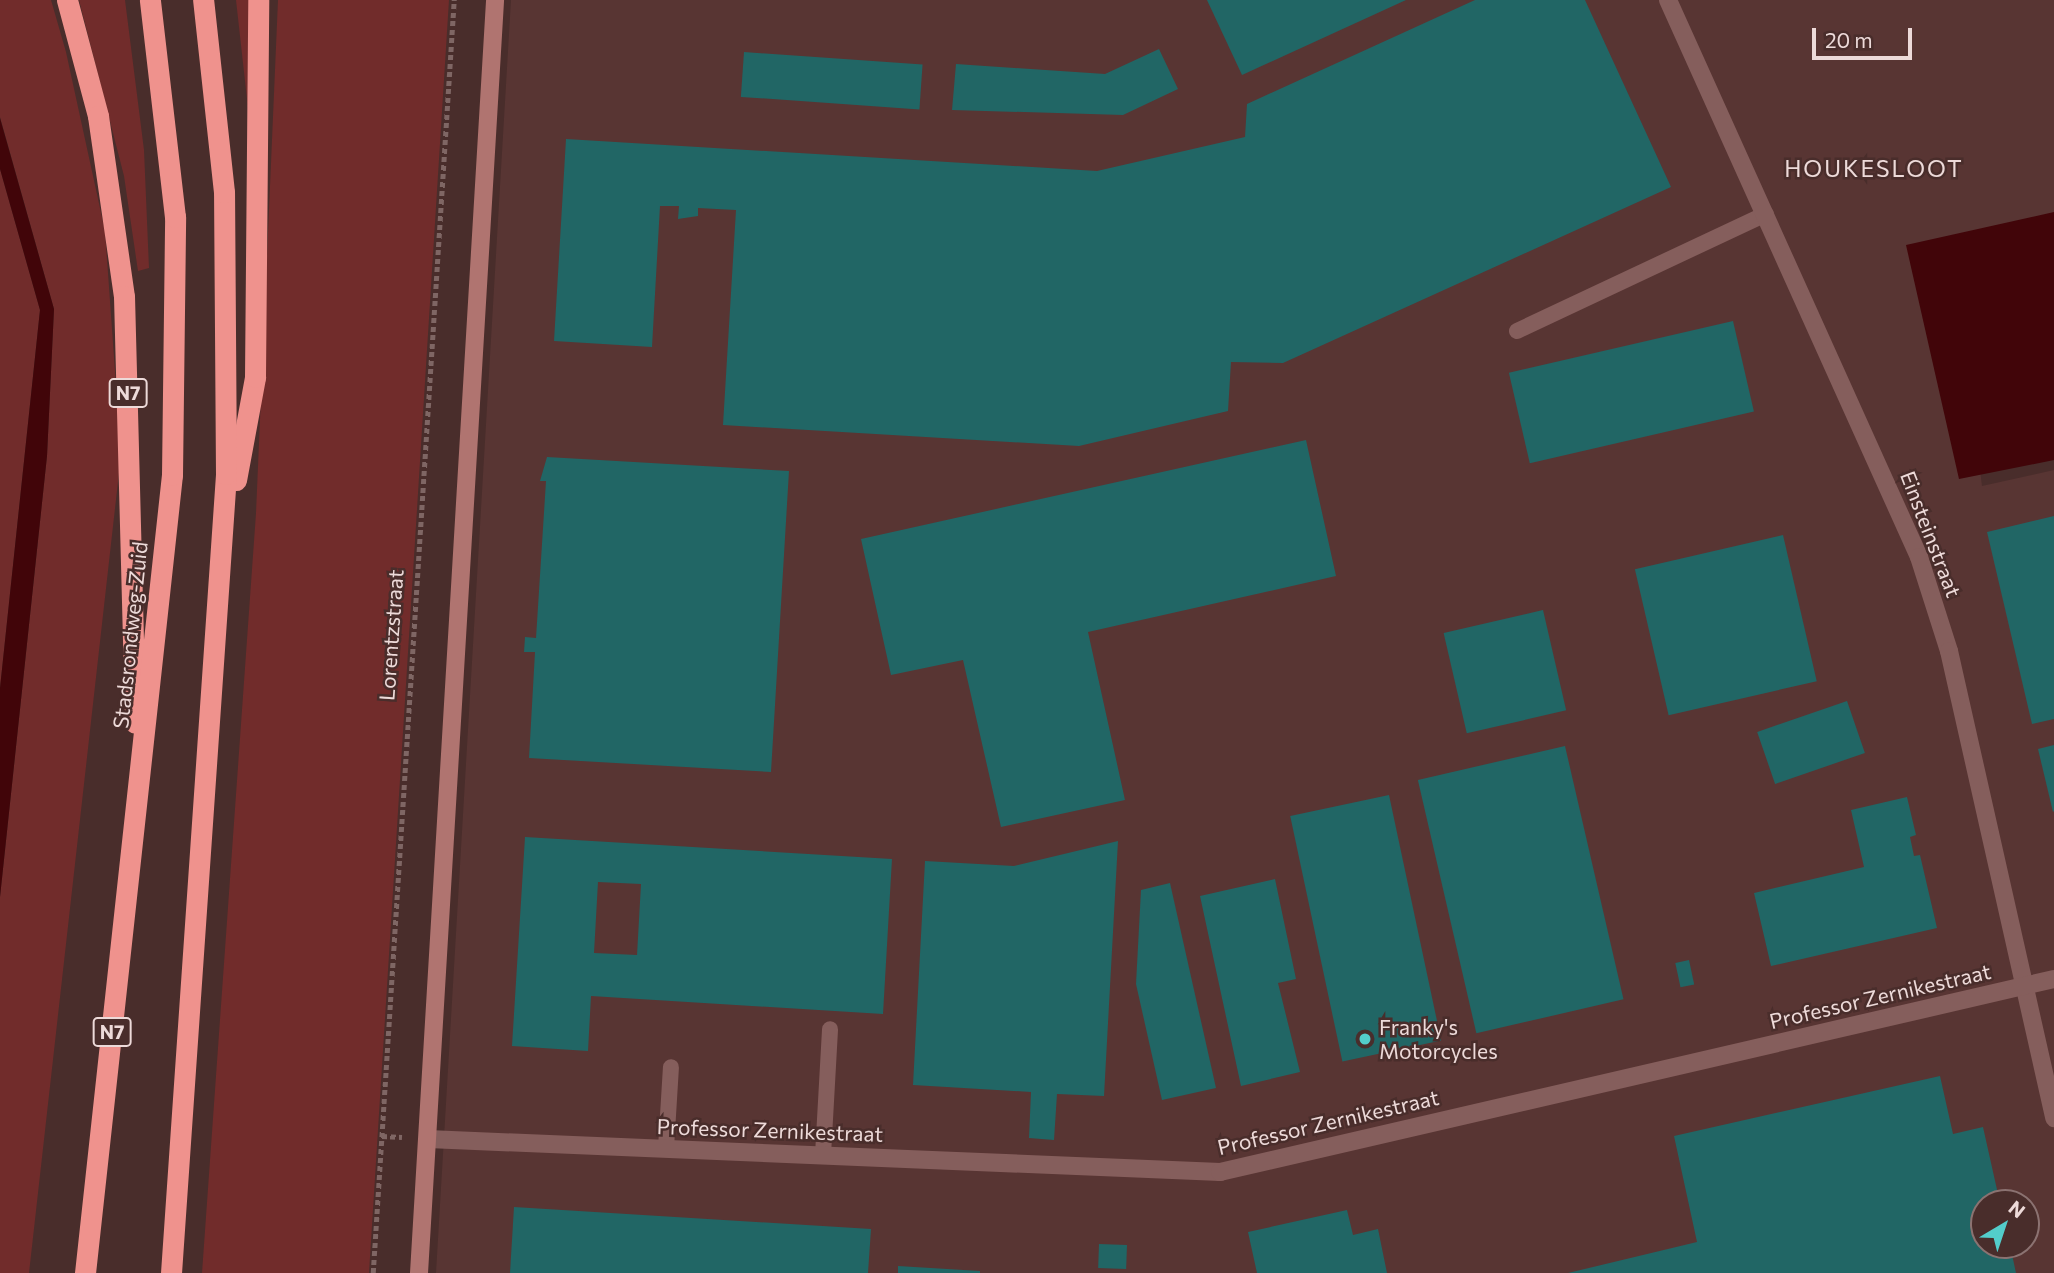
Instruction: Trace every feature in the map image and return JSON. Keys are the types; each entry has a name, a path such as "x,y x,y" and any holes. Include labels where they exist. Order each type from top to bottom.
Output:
{"highway":[{"name":"N7","path":"66,0 98,116 124,296 138,791"},
{"name":"Stadsrondweg-Zuid","path":"85,1273 172,475 175,217 150,0"},
{"path":"171,1273 221,562 224,192 203,0"},
{"path":"221,562 255,377 258,0"}],"street":[{"path":"419,1273 495,0"},
{"name":"Einsteinstraat","path":"1668,0 1919,557 1949,651 2054,1118"},
{"name":"Professor Zernikestraat","path":"428,1139 1220,1172 2054,979"}],"lane":[{"path":"1517,331 1766,214"},
{"path":"823,1155 830,1029"},
{"path":"666,1148 671,1067"}],"path":[{"name":"Lorentzstraat","path":"373,1273 454,0"}],"shaded area":[{"path":"0,0 51,0 66,52 105,231 121,455 29,1273 0,1273 0,897 47,456 54,309 0,117"},
{"path":"79,0 125,0 144,150 149,268 138,271 124,176"},
{"path":"236,0 257,0 250,126"},
{"path":"278,0 449,0 369,1273 202,1273 256,513"},
{"path":"511,0 2054,0 2054,217 1953,242 1982,486 2054,470 2054,1273 436,1273"},
{"path":"0,118 54,309 47,456 0,897 0,688 40,310 0,169"},
{"path":"0,169 40,310 0,688"},
{"path":"2054,212 2054,460 1959,479 1906,245"}],"building":[{"path":"1207,0 1406,0 1242,75"},
{"path":"1475,0 1585,0 1671,187 1283,363 1231,362 1228,411 1079,446 723,425 736,210 698,208 698,216 678,219 679,206 660,206 652,347 554,341 566,139 1097,171 1245,137 1247,104"},
{"path":"1159,49 1178,89 1123,115 952,110 956,64 1105,74"},
{"path":"744,52 923,64 919,109 741,97"},
{"path":"1733,321 1754,412 1530,463 1509,373"},
{"path":"1306,440 1336,576 1088,632 1125,800 1001,827 963,660 891,675 861,539"},
{"path":"547,457 789,471 771,772 529,758 535,652 524,652 525,637 536,638 546,481 540,481"},
{"path":"2054,516 2054,719 2032,724 1987,532"},
{"path":"1783,535 1817,681 1669,715 1635,569"},
{"path":"1543,610 1566,710 1467,733 1444,633"},
{"path":"1847,701 1865,753 1775,784 1757,732"},
{"path":"2054,745 2054,811 2053,812 2038,749"},
{"path":"1565,746 1623,999 1476,1033 1418,780"},
{"path":"1389,795 1441,1041 1342,1062 1290,816"},
{"path":"1907,797 1916,835 1910,837 1914,856 1920,855 1937,928 1771,966 1754,893 1864,867 1851,810"},
{"path":"525,837 892,859 883,1014 591,996 588,1051 512,1046","holes":["598,882 641,884 637,955 594,953"]},
{"path":"1118,841 1104,1096 1057,1094 1054,1140 1029,1138 1031,1092 913,1085 925,861 1014,866"},
{"path":"1275,879 1296,979 1278,983 1300,1072 1241,1086 1200,896"},
{"path":"1170,883 1216,1088 1162,1100 1136,984 1141,890"},
{"path":"1689,960 1694,984 1681,987 1675,963"},
{"path":"1940,1076 1953,1134 1983,1127 1997,1189 1970,1189 1970,1259 2013,1259 2016,1273 1568,1273 1697,1242 1674,1136"},
{"path":"514,1207 871,1229 868,1273 510,1273"},
{"path":"1347,1210 1353,1235 1378,1229 1387,1273 1257,1273 1248,1232"},
{"path":"1099,1244 1127,1245 1126,1269 1098,1268"},
{"path":"898,1266 980,1271 980,1273 898,1273"}],"place":[{"name":"Franky's Motorcycles","path":"1365,1039"}],"district":[{"name":"HOUKESLOOT","path":"1874,168"}]}
